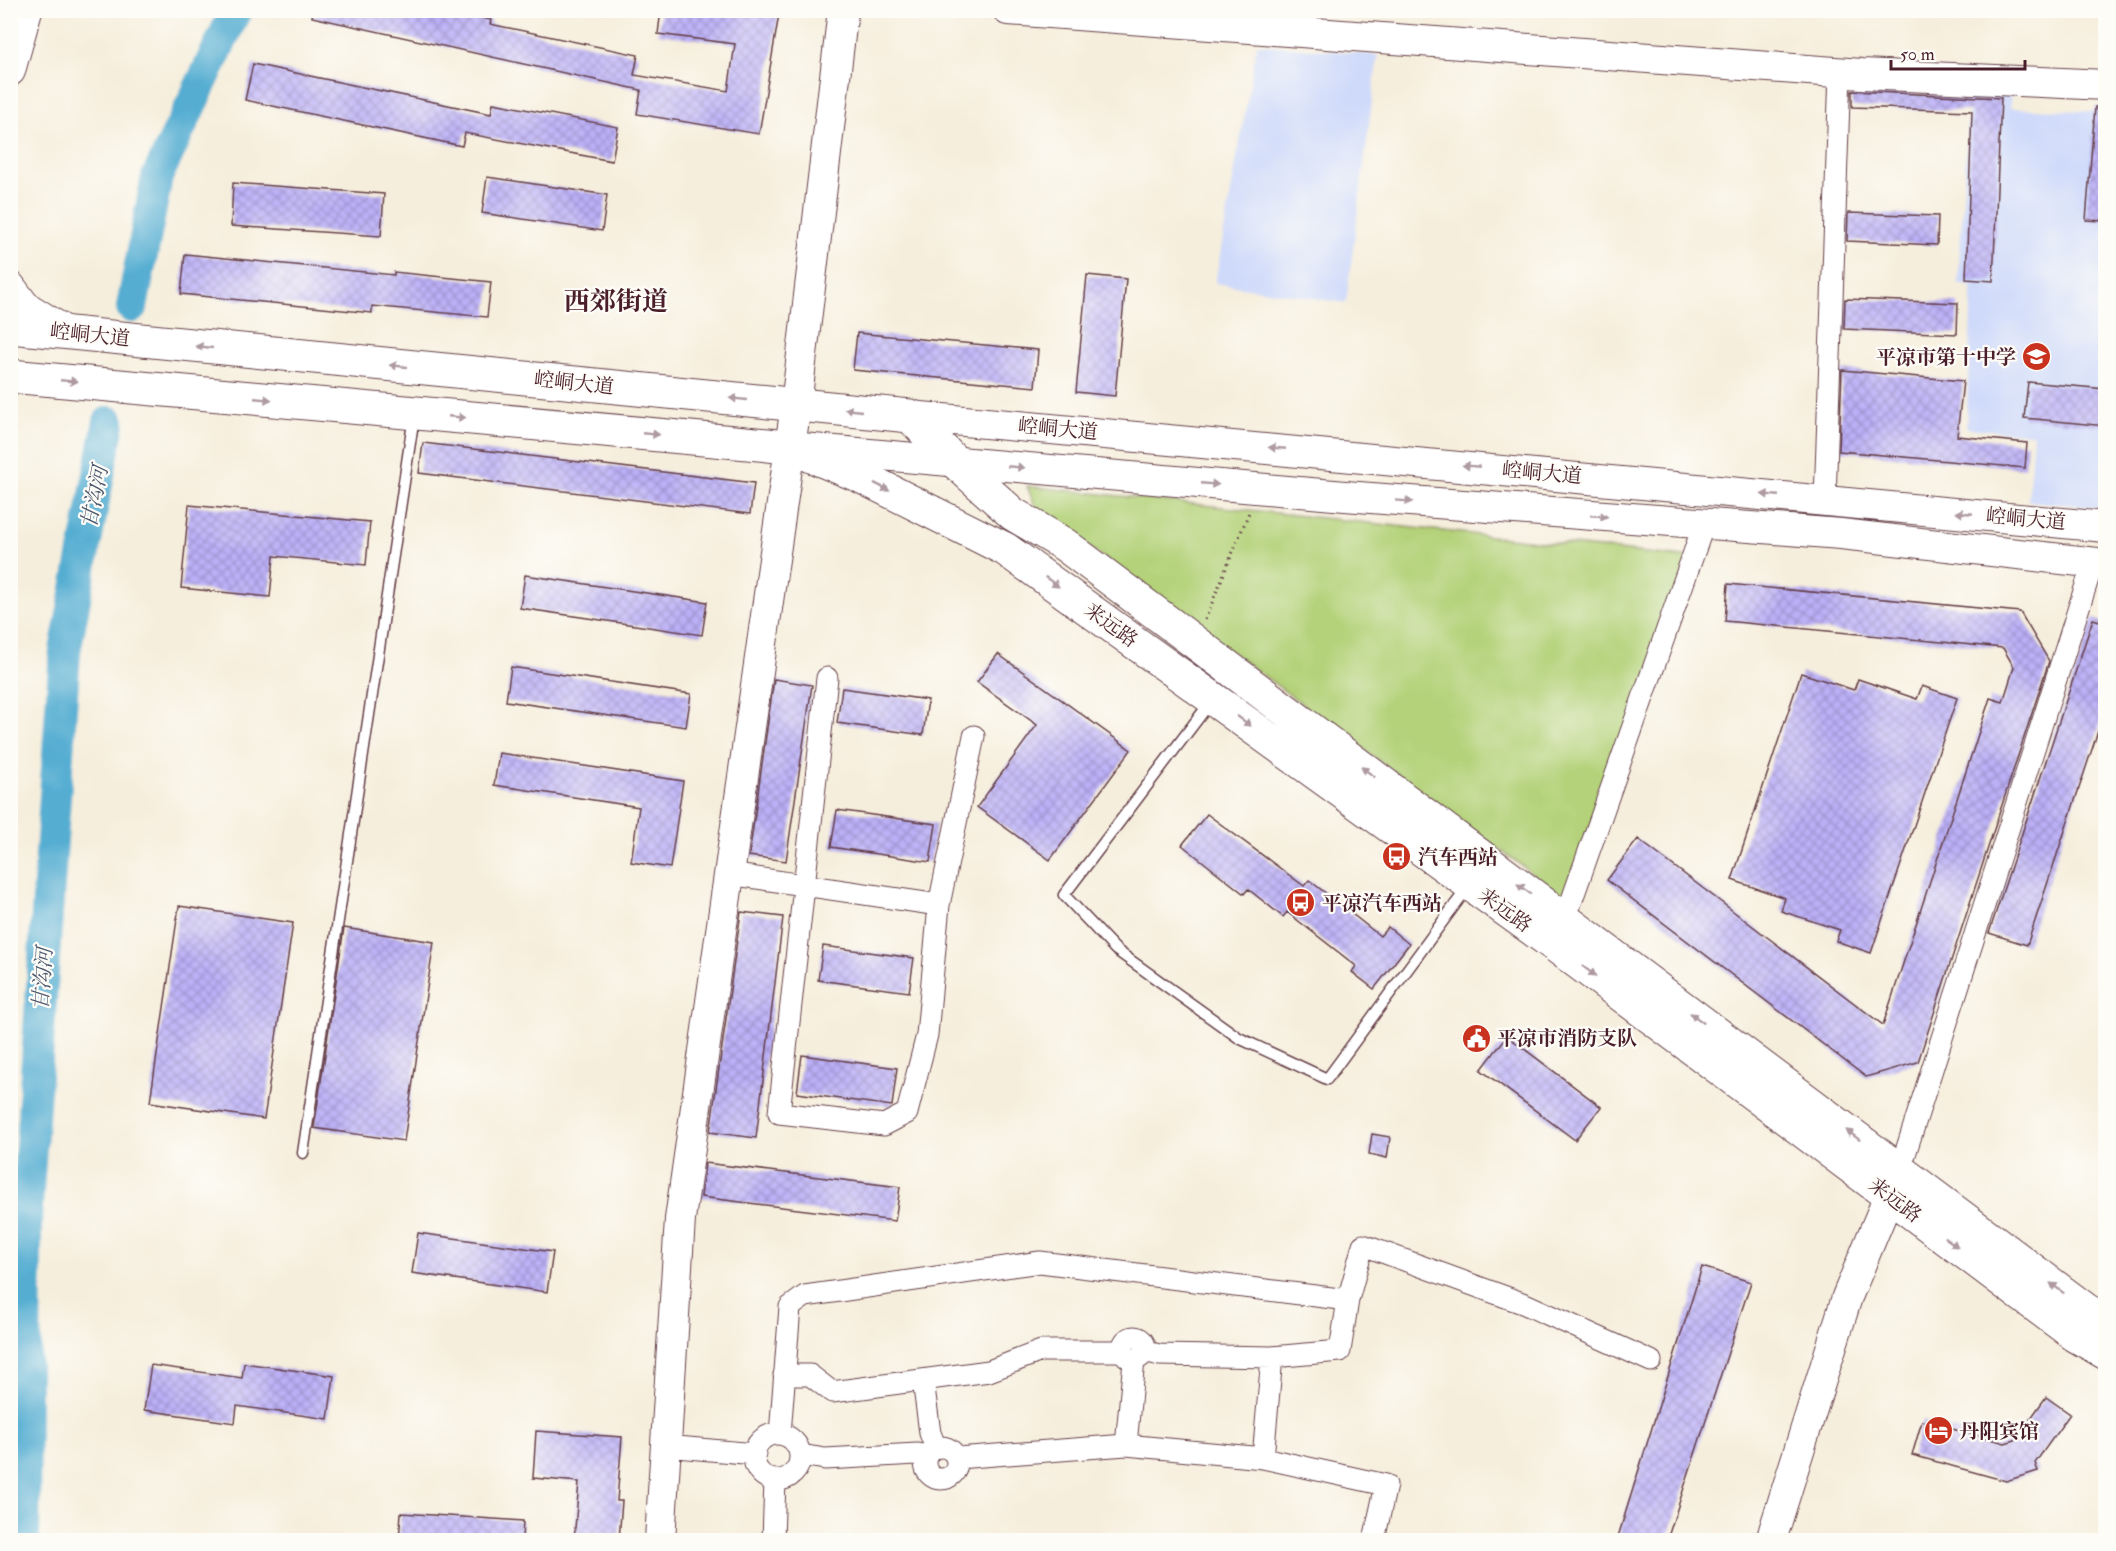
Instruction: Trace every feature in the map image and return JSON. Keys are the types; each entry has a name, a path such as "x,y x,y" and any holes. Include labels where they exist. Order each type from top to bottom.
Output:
{"main road":[{"path":"10,71 27,10"},
{"path":"660,1540 680,1219 796,405 843,10"},
{"path":"1008,10 1840,72 2106,85"},
{"path":"10,286 25,306 68,333"},
{"name":"崆峒大道","path":"10,327 910,416 2106,526"},
{"name":"崆峒大道","path":"10,376 1259,489 1841,534 2099,563"},
{"name":"来远路","path":"910,416 954,461 1013,514 1065,545 1196,643 1561,933 1894,1183 2075,1335 2106,1353"},
{"name":"来远路","path":"790,447 860,476 1005,549 1470,885 1561,933"},
{"path":"1771,1540 1847,1298 1894,1183"},
{"name":"来远路","path":"1894,1183 2106,1321"}],"street":[{"path":"1825,500 1840,72"},
{"path":"1561,933 1704,524"},
{"path":"1894,1183 2099,563"},
{"path":"827,678 779,1113 884,1125 908,1113 927,1035 939,905 974,736"},
{"path":"729,874 939,905"},
{"path":"784,1375 810,1375 832,1392 989,1371 1041,1351 1272,1357 1341,1351 1348,1300 1363,1245 1525,1304 1651,1361"},
{"path":"780,1434 790,1307 805,1296 1040,1263 1348,1300"},
{"path":"1126,1445 1134,1354"},
{"path":"1263,1458 1272,1357"},
{"path":"801,1455 825,1459 917,1454 931,1452 948,1449 957,1458 958,1464 952,1476 940,1480 929,1474 926,1469 931,1452 923,1380"},
{"path":"773,1434 780,1434 794,1441 801,1455 800,1463 790,1476 775,1480 768,1478 757,1468 755,1454 761,1441 773,1434"},
{"path":"957,1458 1126,1445 1263,1458 1386,1485 1374,1540"},
{"path":"666,1446 755,1454"},
{"path":"773,1540 775,1480"}],"lane":[{"path":"303,1153 414,413"},
{"path":"1213,698 1064,896 1116,950 1239,1038 1327,1079 1470,885"}],"path":[{"path":"1196,643 1259,489"}],"shaded area":[{"path":"1257,44 1378,55 1346,303 1215,283"},
{"name":"平凉市第十中学","path":"1970,84 2011,85 2010,108 2105,112 2105,508 2028,501 2033,434 1966,428 1972,287 1958,284"}],"green space":[{"path":"1027,486 1692,558 1564,897 1036,508"}],"building":[{"path":"313,10 446,10 491,20 490,24 638,55 634,75 728,91 735,44 658,34 661,10 755,10 779,14 759,134 637,114 641,90 312,17"},
{"path":"253,64 491,114 493,103 618,127 612,161 465,133 462,146 245,100"},
{"path":"1852,91 2001,98 1993,281 1966,279 1972,111 1852,107"},
{"path":"2095,107 2106,108 2106,221 2086,220"},
{"path":"487,177 607,195 602,231 482,213"},
{"path":"233,183 384,194 381,236 231,226"},
{"path":"1848,213 1938,216 1937,245 1847,241"},
{"path":"185,254 394,275 394,272 491,282 487,317 372,306 372,313 181,294"},
{"path":"1087,275 1126,279 1115,396 1076,392"},
{"path":"1845,299 1958,303 1957,334 1844,329"},
{"path":"857,333 1038,350 1035,387 853,370"},
{"path":"1842,370 1963,381 1957,436 2027,443 2025,468 1839,451"},
{"path":"2028,382 2106,389 2106,426 2024,418"},
{"path":"423,443 754,483 750,514 419,473"},
{"path":"189,505 370,522 366,565 274,556 270,597 181,588"},
{"path":"525,575 707,602 702,635 520,608"},
{"path":"1728,584 2020,612 2049,661 1918,1062 1866,1077 1607,880 1638,839 1883,1025 1990,698 2003,702 2014,667 2003,648 1725,621"},
{"path":"2093,619 2106,623 2106,707 2027,945 1989,933"},
{"path":"998,654 1131,750 1050,860 977,807 1037,725 977,682"},
{"path":"511,667 691,694 686,727 506,701"},
{"path":"1801,673 1854,690 1858,679 1917,699 1922,686 1957,698 1871,953 1836,941 1840,930 1781,911 1785,898 1732,880"},
{"path":"774,679 812,685 786,861 749,856"},
{"path":"842,688 928,700 923,735 837,723"},
{"path":"499,753 683,781 670,868 631,862 639,807 494,785"},
{"path":"837,810 936,824 930,862 831,847"},
{"name":"平凉汽车西站","path":"1207,814 1304,886 1309,880 1380,936 1388,927 1409,944 1374,989 1352,972 1356,966 1287,912 1283,917 1248,889 1244,894 1182,845"},
{"path":"179,906 293,923 264,1119 150,1102"},
{"path":"741,912 783,917 756,1138 710,1132"},
{"path":"344,928 434,942 404,1141 314,1128"},
{"path":"823,946 914,958 909,992 818,980"},
{"path":"1507,1036 1601,1107 1575,1140 1481,1070"},
{"path":"802,1055 897,1068 892,1106 797,1093"},
{"path":"1372,1134 1390,1137 1387,1158 1369,1154"},
{"path":"705,1163 900,1187 895,1221 701,1197"},
{"path":"418,1233 553,1252 547,1292 412,1273"},
{"path":"1702,1267 1751,1282 1667,1540 1617,1540"},
{"path":"244,1363 334,1376 328,1419 237,1406 235,1423 144,1410 151,1365 242,1378"},
{"name":"丹阳宾馆","path":"2046,1397 2070,1414 2035,1463 2038,1471 2006,1481 1912,1455 1922,1421 2005,1443 2015,1440"},
{"path":"536,1431 622,1437 617,1501 622,1501 619,1540 574,1540 579,1482 533,1478"},
{"path":"401,1513 523,1521 522,1540 399,1540"}],"waterway":[{"name":"甘沟河","path":"132,307 157,177 236,10"},
{"name":"甘沟河","path":"24,1540 26,1220 65,651 109,422"}],"place":[{"name":"平凉市第十中学","path":"2037,357"},
{"name":"汽车西站","path":"1397,857"},
{"name":"平凉汽车西站","path":"1301,903"},
{"name":"平凉市消防支队","path":"1476,1038"},
{"name":"丹阳宾馆","path":"1938,1431"}],"district":[{"name":"西郊街道","path":"616,302"}]}
